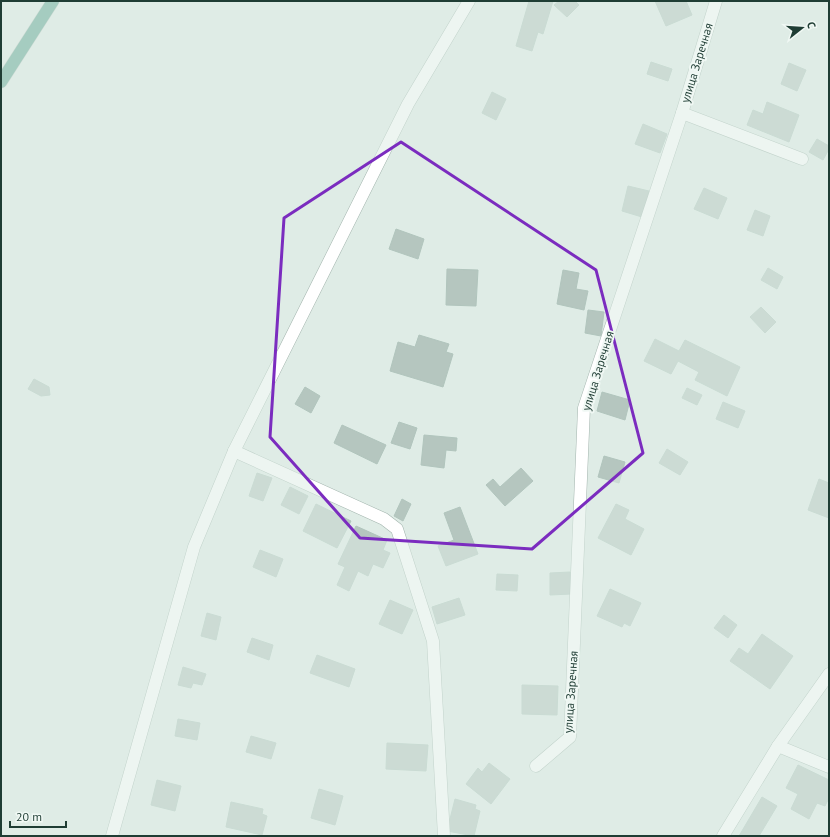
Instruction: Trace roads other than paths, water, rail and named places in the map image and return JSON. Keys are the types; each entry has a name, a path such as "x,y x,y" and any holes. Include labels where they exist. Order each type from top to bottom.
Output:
{"main road":[{"path":"1,82 53,1"}],"street":[{"path":"112,836 194,547 234,451 408,104 469,1"},
{"name":"улица Заречная","path":"536,766 570,737 584,408 682,113 716,1"},
{"path":"682,113 802,159"},
{"path":"234,451 384,519 397,529 433,641 444,836"},
{"path":"723,836 778,746 829,674"},
{"path":"778,746 829,767"}]}
